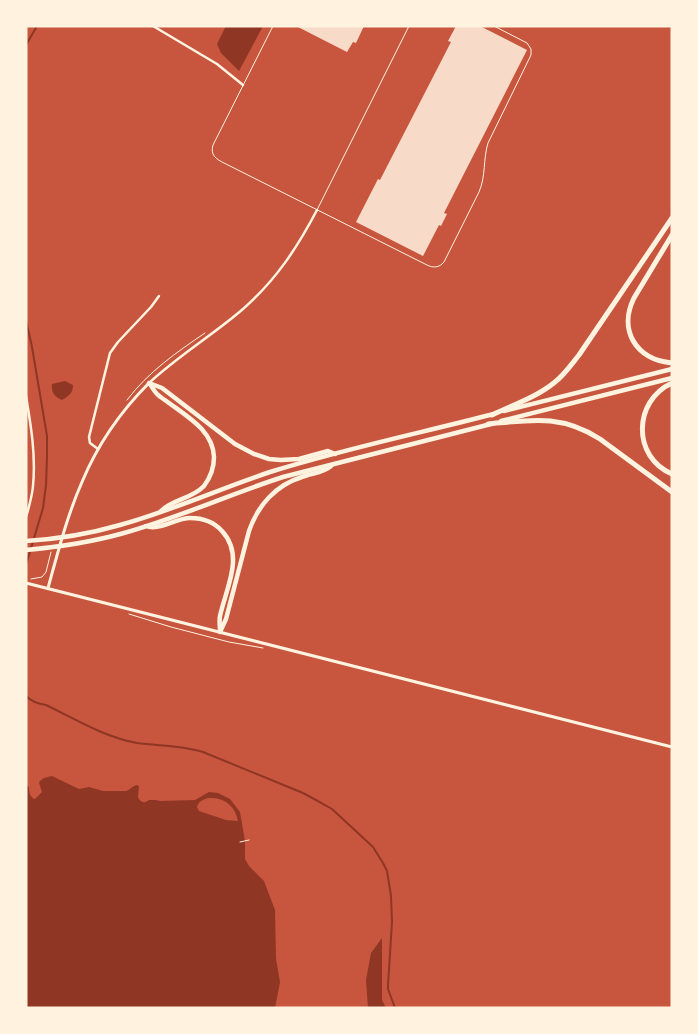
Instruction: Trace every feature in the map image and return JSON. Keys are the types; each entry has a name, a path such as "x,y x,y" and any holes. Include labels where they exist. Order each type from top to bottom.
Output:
{"highway":[{"path":"492,414 542,391 564,374 672,218"},
{"path":"672,235 634,298 628,319 631,336 641,350 655,359 672,362"},
{"path":"26,541 84,534 121,525 258,476 334,454 672,369"},
{"path":"26,550 82,543 114,536 251,488 333,464 672,378"},
{"path":"149,383 162,388 230,441 264,458 281,460 299,459 328,451 334,454"},
{"path":"149,383 157,394 201,428 209,439 214,458 211,474 203,486 192,495 166,506 160,512"},
{"path":"672,383 661,390 650,402 644,417 642,430 650,455 658,465 672,474"},
{"path":"488,424 536,420 556,421 573,425 600,439 672,492"},
{"path":"220,632 226,619 249,531 260,509 271,495 282,486 326,470 333,464"},
{"path":"146,526 152,529 181,519 201,519 218,527 227,538 232,550 233,562 220,617 220,632"}],"street":[{"path":"153,26 217,64 243,84"},
{"path":"48,588 75,498 85,474 122,414 149,383 178,358 237,314 261,291 293,252 317,210"},
{"path":"99,449 90,443 88,438 109,356 118,342 159,296"},
{"path":"26,396 32,432 33,469 32,492 26,517"},
{"path":"27,582 672,747"}],"lane":[{"path":"273,26 213,145 213,156 430,267 443,264 480,188 488,143 531,55 531,49 527,43 494,26"},
{"path":"317,210 409,26"}],"path":[{"path":"126,401 161,364 205,333"},
{"path":"27,582 36,579"},
{"path":"240,842 249,840"}],"shaded area":[{"path":"226,26 263,26 239,71 221,53 217,44"},
{"path":"65,381 73,385 73,388 70,394 62,400 54,394 52,384"},
{"path":"52,776 79,789 89,787 103,791 126,791 137,785 139,786 138,797 144,802 149,800 195,800 209,792 218,793 230,799 240,812 245,841 245,859 249,866 264,881 275,910 276,959 280,982 275,1008 26,1008 26,785 29,787 31,796 35,799 42,792 39,783 44,778","holes":["214,798 228,803 237,815 238,821 226,820 199,811 197,807 202,800"]},
{"path":"382,938 382,1000 386,1008 368,1008 366,980 371,953"}],"building":[{"path":"296,26 364,26 356,43 353,42 347,52"},
{"path":"456,26 480,26 527,50 444,213 447,214 441,226 439,225 423,256 356,222 378,179 380,180 451,42 448,41"}],"waterway":[{"path":"26,45 37,26"},
{"path":"26,320 47,436 46,485 43,508 26,565"},
{"path":"26,696 90,727 125,740 203,752 303,793 332,809 373,847 387,871 391,896 392,922 388,989 395,1008"}]}
